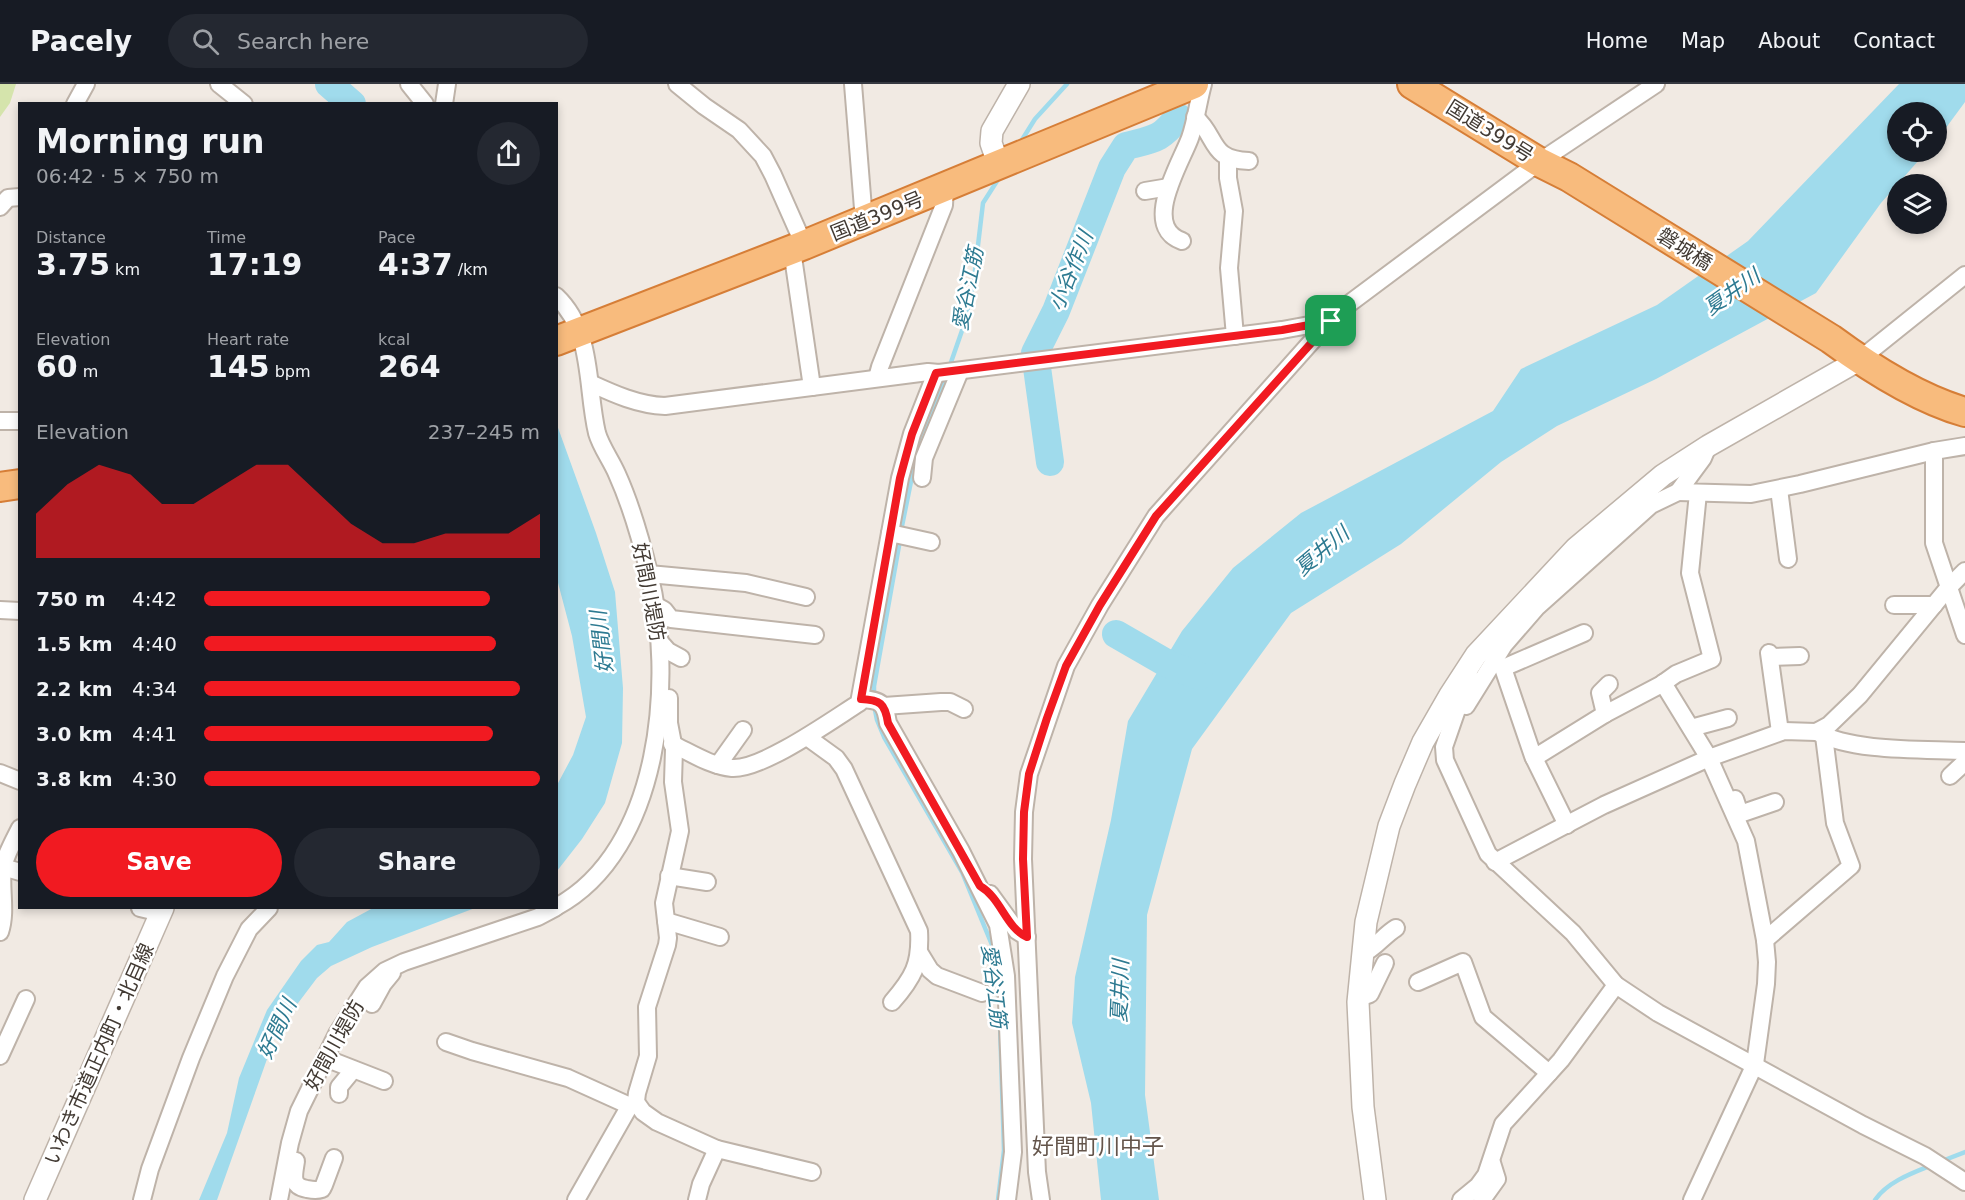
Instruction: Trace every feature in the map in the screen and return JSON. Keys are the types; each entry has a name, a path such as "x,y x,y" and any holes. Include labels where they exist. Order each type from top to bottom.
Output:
{"highway":[{"name":"国道399号","path":"569,336 798,248 1194,84"},
{"name":"国道399号","path":"1412,84 1539,162 1569,177"},
{"name":"磐城橋","path":"1569,177 1831,339 1860,360"},
{"path":"1860,360 1942,406 1965,412"},
{"path":"0,487 18,484"}],"street":[{"path":"76,102 86,84"},
{"path":"219,84 242,102"},
{"path":"410,84 424,102"},
{"path":"444,102 447,84"},
{"path":"677,84 739,130 763,156 773,174 798,248 812,387"},
{"path":"853,84 864,221"},
{"path":"999,166 991,144 992,131 1019,84"},
{"path":"1182,241 1169,233 1163,220 1165,202 1191,136 1203,84"},
{"path":"1041,1200 1037,1172 1023,859 1024,812 1029,774 1066,666 1100,605 1156,516 1338,312 1539,162 1656,84"},
{"path":"1195,117 1221,154 1228,158 1249,161"},
{"path":"1228,158 1228,178 1234,211 1229,268 1235,336"},
{"path":"1145,191 1169,187"},
{"path":"878,378 880,367 944,205 945,188"},
{"path":"0,207 8,198 18,197"},
{"path":"1376,1200 1362,1107 1359,998 1366,922 1380,860 1405,784 1423,742 1450,695 1476,655 1576,548 1663,475 1708,446 1860,360 1965,275"},
{"name":"好間川堤防","path":"558,298 572,315 569,336 590,383 598,435 617,475 649,574 660,642 654,741 639,805 629,828 609,861 580,890 558,906"},
{"path":"590,383 648,405 665,406 878,378 960,371 1235,336 1331,321"},
{"path":"922,478 924,458 960,371"},
{"path":"672,744 718,765 740,768 799,742 859,703 907,450 937,373"},
{"path":"0,421 18,421"},
{"path":"1451,726 1504,645 1537,606 1651,505 1678,492 1703,458 1708,446"},
{"path":"1678,492 1751,494 1934,451 1965,446"},
{"path":"1934,451 1934,543 1965,635"},
{"path":"1779,489 1788,559"},
{"path":"1534,758 1676,674 1712,659 1690,573 1698,493"},
{"path":"890,533 932,542"},
{"path":"1820,734 1860,695 1948,588 1965,571"},
{"path":"649,574 746,583 806,597"},
{"path":"655,605 664,610 671,619 815,635"},
{"path":"1894,605 1934,605"},
{"path":"0,610 18,611"},
{"path":"1567,825 1534,758 1503,668 1584,633"},
{"path":"660,642 668,651 681,658"},
{"path":"1476,655 1444,747 1445,760 1483,845 1495,862 1573,933 1616,985 1658,1013 1863,1125 1925,1156 1965,1182"},
{"path":"1780,732 1770,655 1800,656"},
{"path":"576,1200 633,1103 648,1056 647,1007 667,945 664,903 680,831 673,782 668,691 660,669"},
{"path":"1664,683 1691,728 1714,756 1740,814 1775,801"},
{"path":"1605,714 1600,693 1609,684"},
{"path":"861,699 877,701 884,706 950,702 964,709"},
{"path":"884,706 888,723 980,886 998,925 1006,976 1013,1152 1007,1200"},
{"path":"1691,728 1728,718"},
{"path":"1495,862 1604,805 1714,756 1792,729 1820,734 1854,745 1965,751"},
{"path":"718,765 743,730"},
{"path":"1765,940 1851,866 1835,823 1820,734"},
{"path":"807,737 836,758 844,769 919,931 919,952 911,980 892,1002"},
{"path":"1692,1200 1755,1064 1766,984 1765,940 1746,841 1714,756"},
{"path":"1950,776 1965,762"},
{"path":"0,773 18,780"},
{"path":"0,932 4,912 3,867 18,833"},
{"path":"3,867 18,871"},
{"path":"669,876 707,882"},
{"path":"980,886 996,901 1017,931 1027,937"},
{"path":"142,1200 150,1169 187,1069 225,976 249,929 268,909"},
{"name":"好間川堤防","path":"279,1200 299,1111 336,1034 367,987 385,970 538,917 552,909"},
{"name":"いわき市道正内町・北目線","path":"35,1200 162,910"},
{"path":"666,921 720,937"},
{"path":"1362,954 1396,928"},
{"path":"919,952 930,970 937,976 982,993"},
{"path":"1419,982 1463,962 1483,1017 1549,1073"},
{"path":"1359,998 1370,994 1385,963"},
{"path":"372,1004 383,984 401,964"},
{"path":"1461,1200 1478,1186 1492,1163 1503,1124 1549,1073 1616,985"},
{"path":"0,1056 26,999"},
{"path":"446,1042 472,1052 576,1081 633,1103 657,1122 717,1149 813,1172"},
{"path":"325,1058 384,1081"},
{"path":"339,1094 339,1087 353,1070"},
{"path":"296,1122 299,1130 293,1180 300,1188 322,1190 334,1158"},
{"path":"697,1200 700,1184 717,1149"},
{"path":"1482,1200 1497,1179 1492,1163"}],"green space":[{"path":"0,84 16,84 10,103 0,117"}],"water":[{"name":"夏井川","path":"1899,84 1965,84 1965,102 1947,126 1947,102 1887,102 1887,162 1917,162 1907,174 1887,174 1887,196 1816,293 1656,379 1557,426 1501,462 1401,544 1291,613 1192,749 1147,915 1145,1095 1159,1200 1101,1200 1091,1103 1072,1023 1075,977 1111,820 1128,721 1182,631 1233,568 1301,513 1493,411 1521,369 1657,305 1748,241"},
{"name":"好間川","path":"558,428 615,592 623,688 622,743 605,803 582,839 558,870 558,783 573,755 586,717 572,636 558,583"},
{"name":"好間川","path":"371,909 472,909 372,947 331,966 317,978 277,1031 217,1200 199,1200 227,1133 239,1078 267,1010 301,961 317,945 329,942 347,922"}],"waterway":[{"name":"好間川","path":"329,84 350,102"},
{"name":"愛谷江筋","path":"1020,143 1035,119 1067,84"},
{"name":"小谷作川","path":"1050,462 1035,353 1056,311 1112,168 1126,146 1156,138 1178,117"},
{"name":"愛谷江筋","path":"949,368 965,322 974,279 983,203 999,178"},
{"name":"愛谷江筋","path":"901,531 920,437 946,376"},
{"name":"愛谷江筋","path":"874,697 900,540"},
{"name":"小谷作川","path":"1116,634 1168,664 1199,676"},
{"name":"愛谷江筋","path":"874,705 884,737 962,872 992,945 999,998"},
{"name":"愛谷江筋","path":"998,1200 1004,1150 1000,1024"},
{"path":"1942,1161 1965,1152"},
{"path":"1875,1200 1893,1183 1932,1165"}],"district":[{"name":"好間町川中子","path":"1098,1146"}],"route":[{"path":"1331,321 1156,516 1100,605 1066,666 1029,774 1024,812 1023,859 1027,937 1017,931 996,901 980,886 888,723 884,706 877,701 861,699 900,478 912,434 936,373 1282,330 1331,321"}]}
